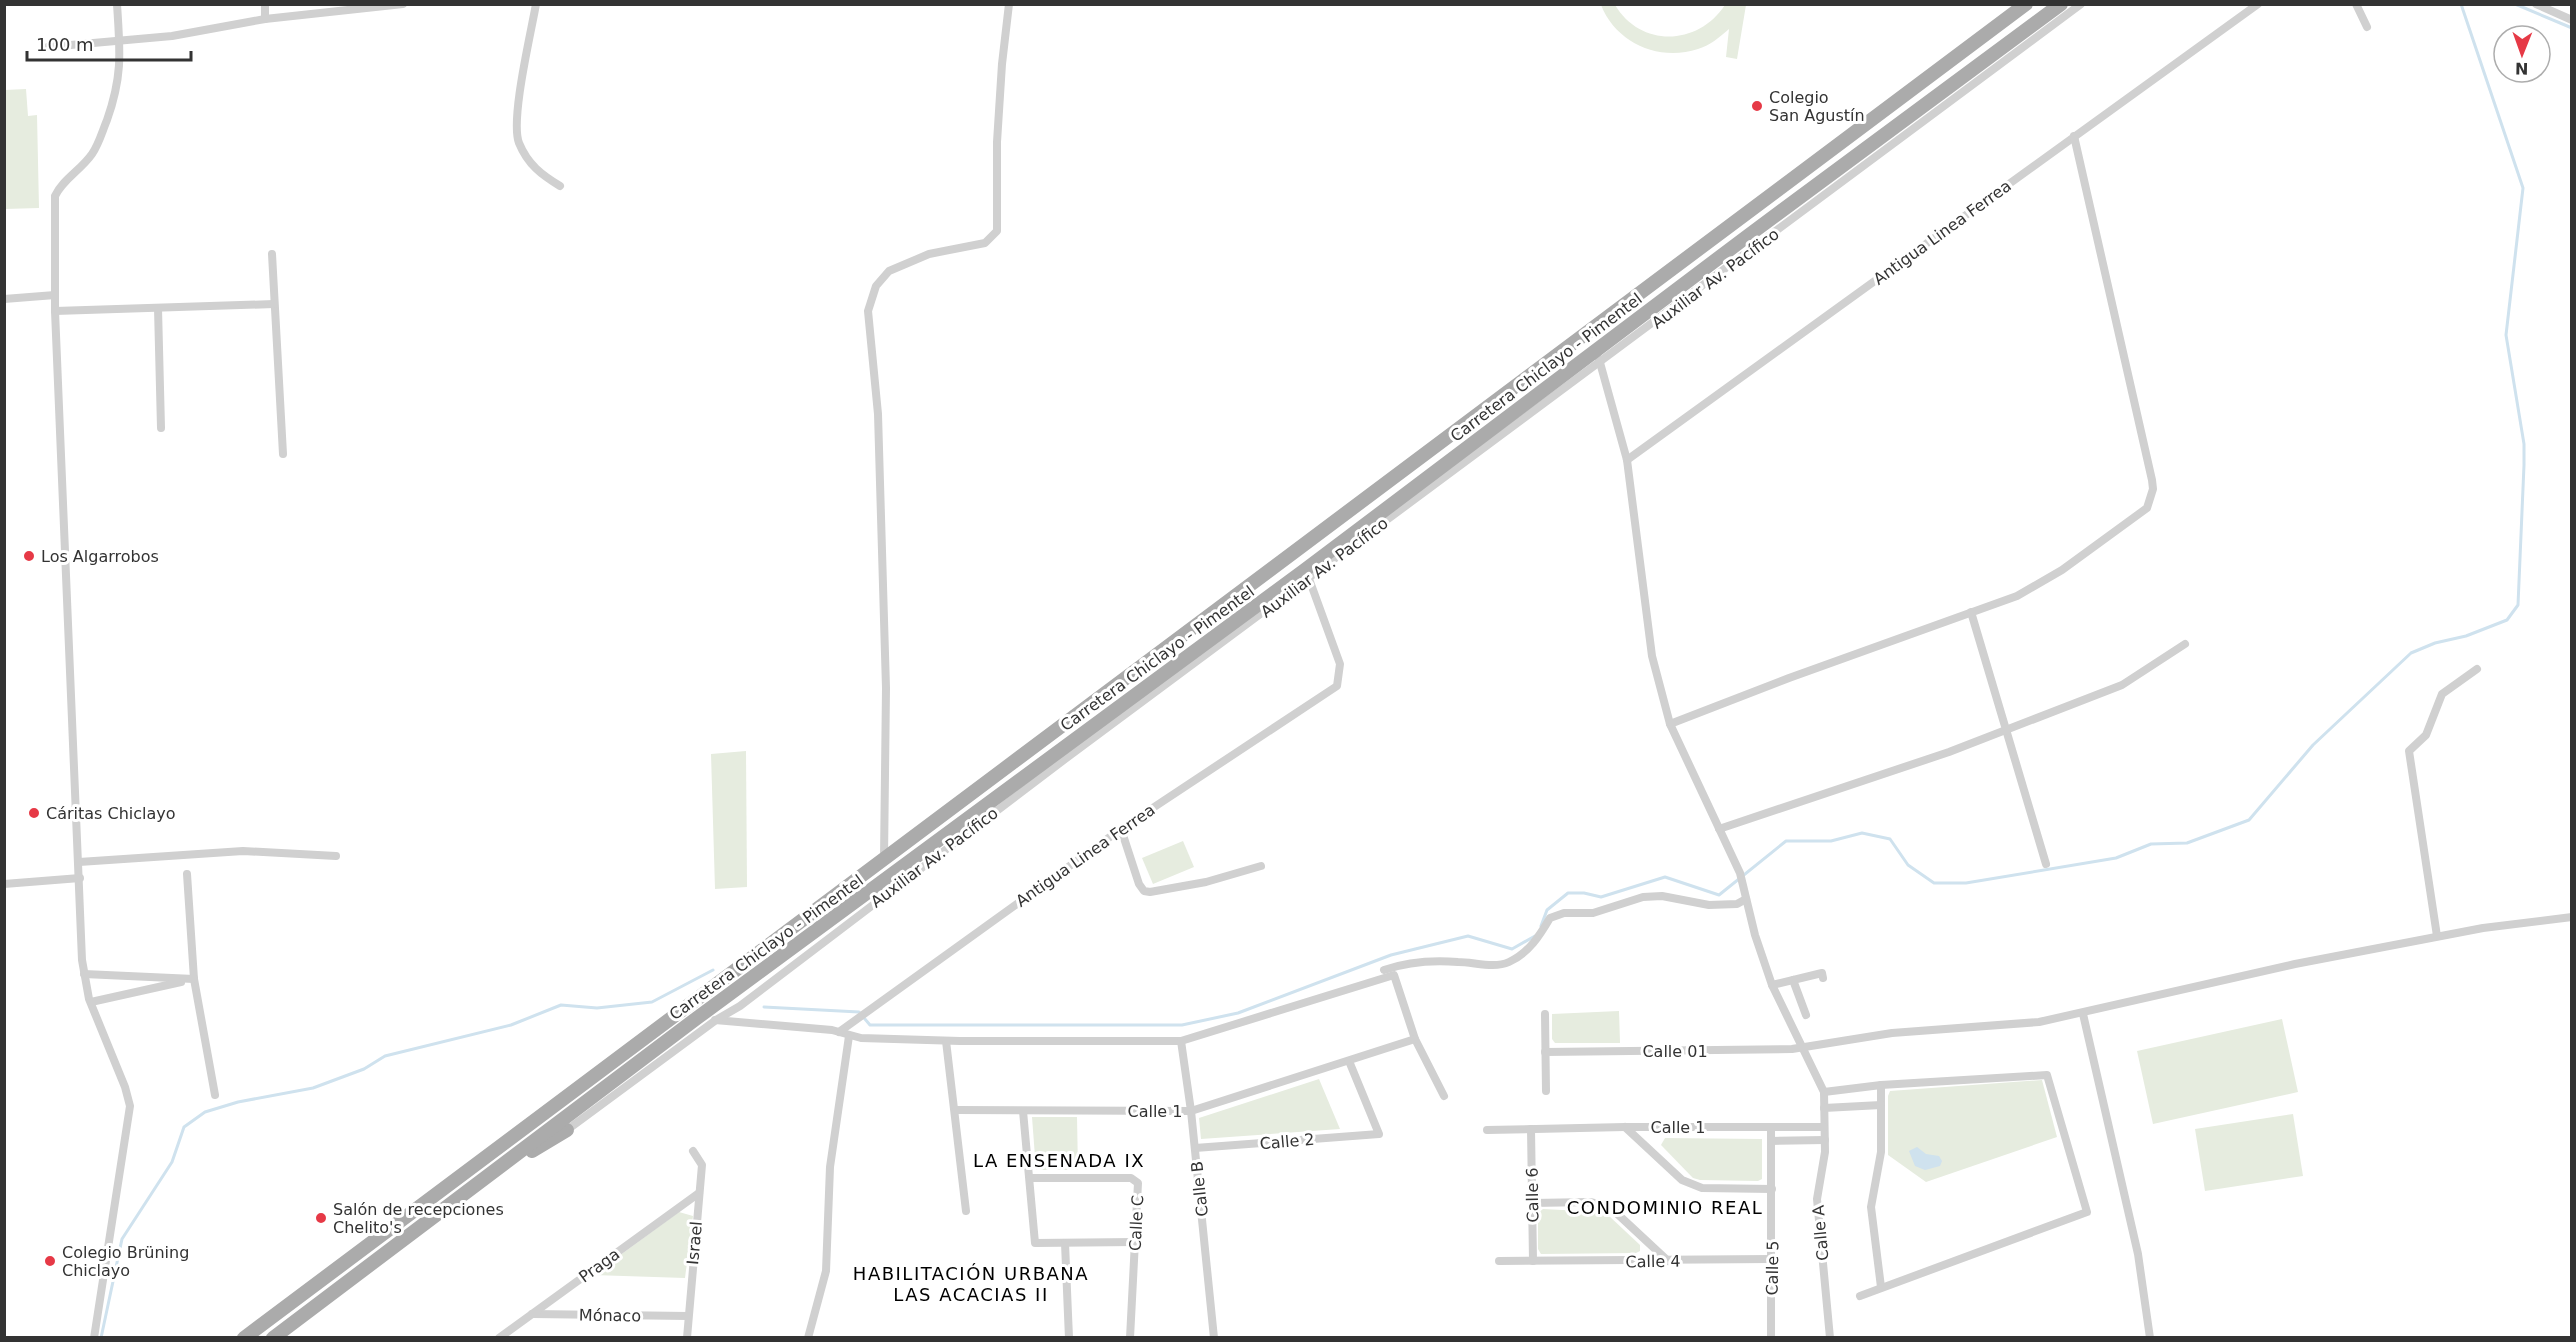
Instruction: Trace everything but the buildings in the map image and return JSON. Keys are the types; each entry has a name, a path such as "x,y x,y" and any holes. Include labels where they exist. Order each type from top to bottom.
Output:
{"main road":[{"name":"Carretera Chiclayo - Pimentel","path":"244,1338 2026,4"},
{"name":"Carretera Chiclayo - Pimentel","path":"273,1338 697,1018 1307,574 1597,357 1749,235 2061,4"},
{"path":"1737,220 1738,229 1749,235"},
{"path":"884,859 894,865 895,873"},
{"path":"478,1182 567,1130"}],"street":[{"path":"94,1338 130,1106 125,1087 91,1002 84,974 55,311 55,196 59,187 88,159 100,137 119,81 117,4"},
{"path":"265,4 265,19"},
{"path":"48,47 172,36 338,8 403,4"},
{"path":"536,4 517,118 518,142 536,171 561,186"},
{"path":"884,859 885,676 878,414 867,321 868,311 876,286 889,271 929,254 985,243 997,231 997,142 1009,4"},
{"name":"Auxiliar Av. Pacífico","path":"1597,357 2081,4"},
{"name":"Antigua Linea Ferrea","path":"1627,460 2258,4"},
{"path":"2356,4 2367,27"},
{"path":"2536,4 2571,20"},
{"path":"1670,724 2017,596 2062,570 2147,508 2151,499 2152,480 2074,136"},
{"path":"272,254 284,454"},
{"path":"4,299 55,295"},
{"path":"55,311 274,304"},
{"path":"158,308 161,428"},
{"path":"1597,357 1627,460 1652,656 1670,724 1740,873 1758,946 1772,985 1824,1092 1881,1085 2048,1075 2087,1212 1860,1296"},
{"name":"Auxiliar Av. Pacífico","path":"567,1130 716,1020 740,1005 1307,574"},
{"name":"Antigua Linea Ferrea","path":"839,1032 1120,829 1337,686 1340,664 1307,574"},
{"path":"1971,612 2046,864"},
{"path":"1719,829 1949,752 2122,686 2185,644"},
{"path":"2436,936 2409,752 2426,735 2440,696 2477,669"},
{"path":"1120,829 1139,884 1144,891 1150,892 1206,882 1261,866"},
{"path":"79,862 243,851 336,856"},
{"path":"187,874 194,979 215,1095"},
{"path":"4,884 80,878"},
{"path":"1384,970 1401,964 1455,961 1494,965 1508,963 1523,954 1540,936 1550,918 1575,912 1593,913 1643,897 1662,896 1709,905 1737,904 1746,899"},
{"name":"Calle 01","path":"1545,1052 1804,1049 1892,1033 2030,1023 2083,1014 2281,967 2436,936 2571,917"},
{"path":"84,974 194,979"},
{"path":"1772,985 1822,974 1823,978"},
{"path":"697,1018 832,1030 861,1038 946,1041 1181,1041 1394,975 1415,1039 1444,1096"},
{"path":"91,1002 194,979"},
{"path":"1793,980 1806,1015"},
{"path":"1545,1014 1546,1091"},
{"path":"2083,1014 2138,1254 2150,1338"},
{"path":"808,1338 826,1271 830,1167 849,1036"},
{"name":"Calle 1","path":"956,1110 1191,1111 1415,1039"},
{"path":"946,1041 956,1110 966,1211"},
{"name":"Calle B","path":"1181,1041 1191,1111 1214,1338"},
{"name":"Calle 2","path":"1195,1148 1379,1134 1349,1061"},
{"path":"1881,1085 1881,1152 1870,1207 1881,1287"},
{"name":"Calle A","path":"1824,1092 1825,1140 1817,1199 1830,1338"},
{"path":"1824,1108 1881,1106"},
{"path":"1023,1111 1035,1243 1135,1242"},
{"path":"1625,1127 1682,1180 1702,1188 1772,1189"},
{"name":"Calle 5","path":"1771,1127 1771,1338"},
{"name":"Calle 1","path":"1487,1130 1824,1127"},
{"name":"Calle 6","path":"1531,1129 1533,1261"},
{"path":"1771,1141 1825,1140"},
{"name":"Israel","path":"687,1338 702,1165 693,1150"},
{"name":"Calle C","path":"1030,1178 1135,1179 1138,1183 1130,1338"},
{"name":"Praga","path":"499,1338 699,1193"},
{"path":"1532,1203 1590,1202 1610,1207 1668,1261"},
{"path":"1065,1243 1069,1338"},
{"name":"Calle 4","path":"1499,1261 1772,1259"},
{"name":"Mónaco","path":"532,1314 688,1317"}],"shaded area":[{"path":"1601,5 1615,5 1626,19 1639,29 1654,35 1670,36 1685,34 1700,28 1714,19 1725,5 1746,5 1737,59 1726,57 1729,29 1698,49 1668,53 1654,51 1640,46 1617,30"},
{"path":"26,89 28,116 37,115 39,208 5,209 5,90"},
{"path":"746,751 747,887 715,889 711,754"},
{"path":"1183,841 1194,867 1153,884 1142,858"},
{"path":"1619,1011 1620,1043 1555,1043 1552,1039 1552,1014"},
{"path":"2282,1019 2298,1092 2153,1124 2137,1051"},
{"path":"1319,1079 1340,1129 1201,1139 1199,1118"},
{"path":"2042,1080 2057,1137 1926,1182 1888,1155 1888,1096 1890,1091"},
{"path":"2293,1114 2303,1176 2205,1191 2195,1129"},
{"path":"1032,1117 1077,1117 1078,1170 1036,1170"},
{"path":"1665,1138 1762,1139 1762,1179 1758,1181 1693,1178 1661,1145"},
{"path":"1543,1209 1601,1212 1608,1215 1640,1245 1640,1251 1636,1253 1541,1254 1538,1249 1538,1213"},
{"path":"679,1212 693,1216 685,1278 593,1275"}],"water":[{"path":"1917,1147 1926,1154 1939,1156 1942,1161 1940,1166 1925,1170 1915,1166 1909,1151"}],"waterway":[{"path":"1541,926 1547,910 1568,893 1584,893 1601,897 1665,877 1719,895 1786,841 1831,841 1862,833 1890,839 1908,865 1934,883 1966,883 2116,858 2151,844 2187,843 2249,820 2313,745 2411,653 2435,643 2466,636 2507,620 2518,605 2524,444 2506,335 2523,188 2461,4"},
{"path":"2515,4 2572,28"},
{"path":"764,1007 859,1012 870,1025 1182,1025 1238,1013 1391,955 1468,936 1512,949 1535,936"},
{"path":"101,1338 122,1239 172,1162 184,1127 205,1112 238,1102 313,1088 364,1069 385,1056 511,1025 561,1005 597,1008 652,1002 713,970"}],"place":[{"name":"Colegio San Agustín","path":"1757,106"},
{"name":"Los Algarrobos","path":"29,556"},
{"name":"Cáritas Chiclayo","path":"34,813"},
{"name":"Salón de recepciones Chelito's","path":"321,1218"},
{"name":"Colegio Brüning Chiclayo","path":"50,1261"}],"district":[{"name":"LA ENSENADA IX","path":"1059,1161"},
{"name":"CONDOMINIO REAL","path":"1665,1208"},
{"name":"HABILITACIÓN URBANA LAS ACACIAS II","path":"971,1284"}]}
